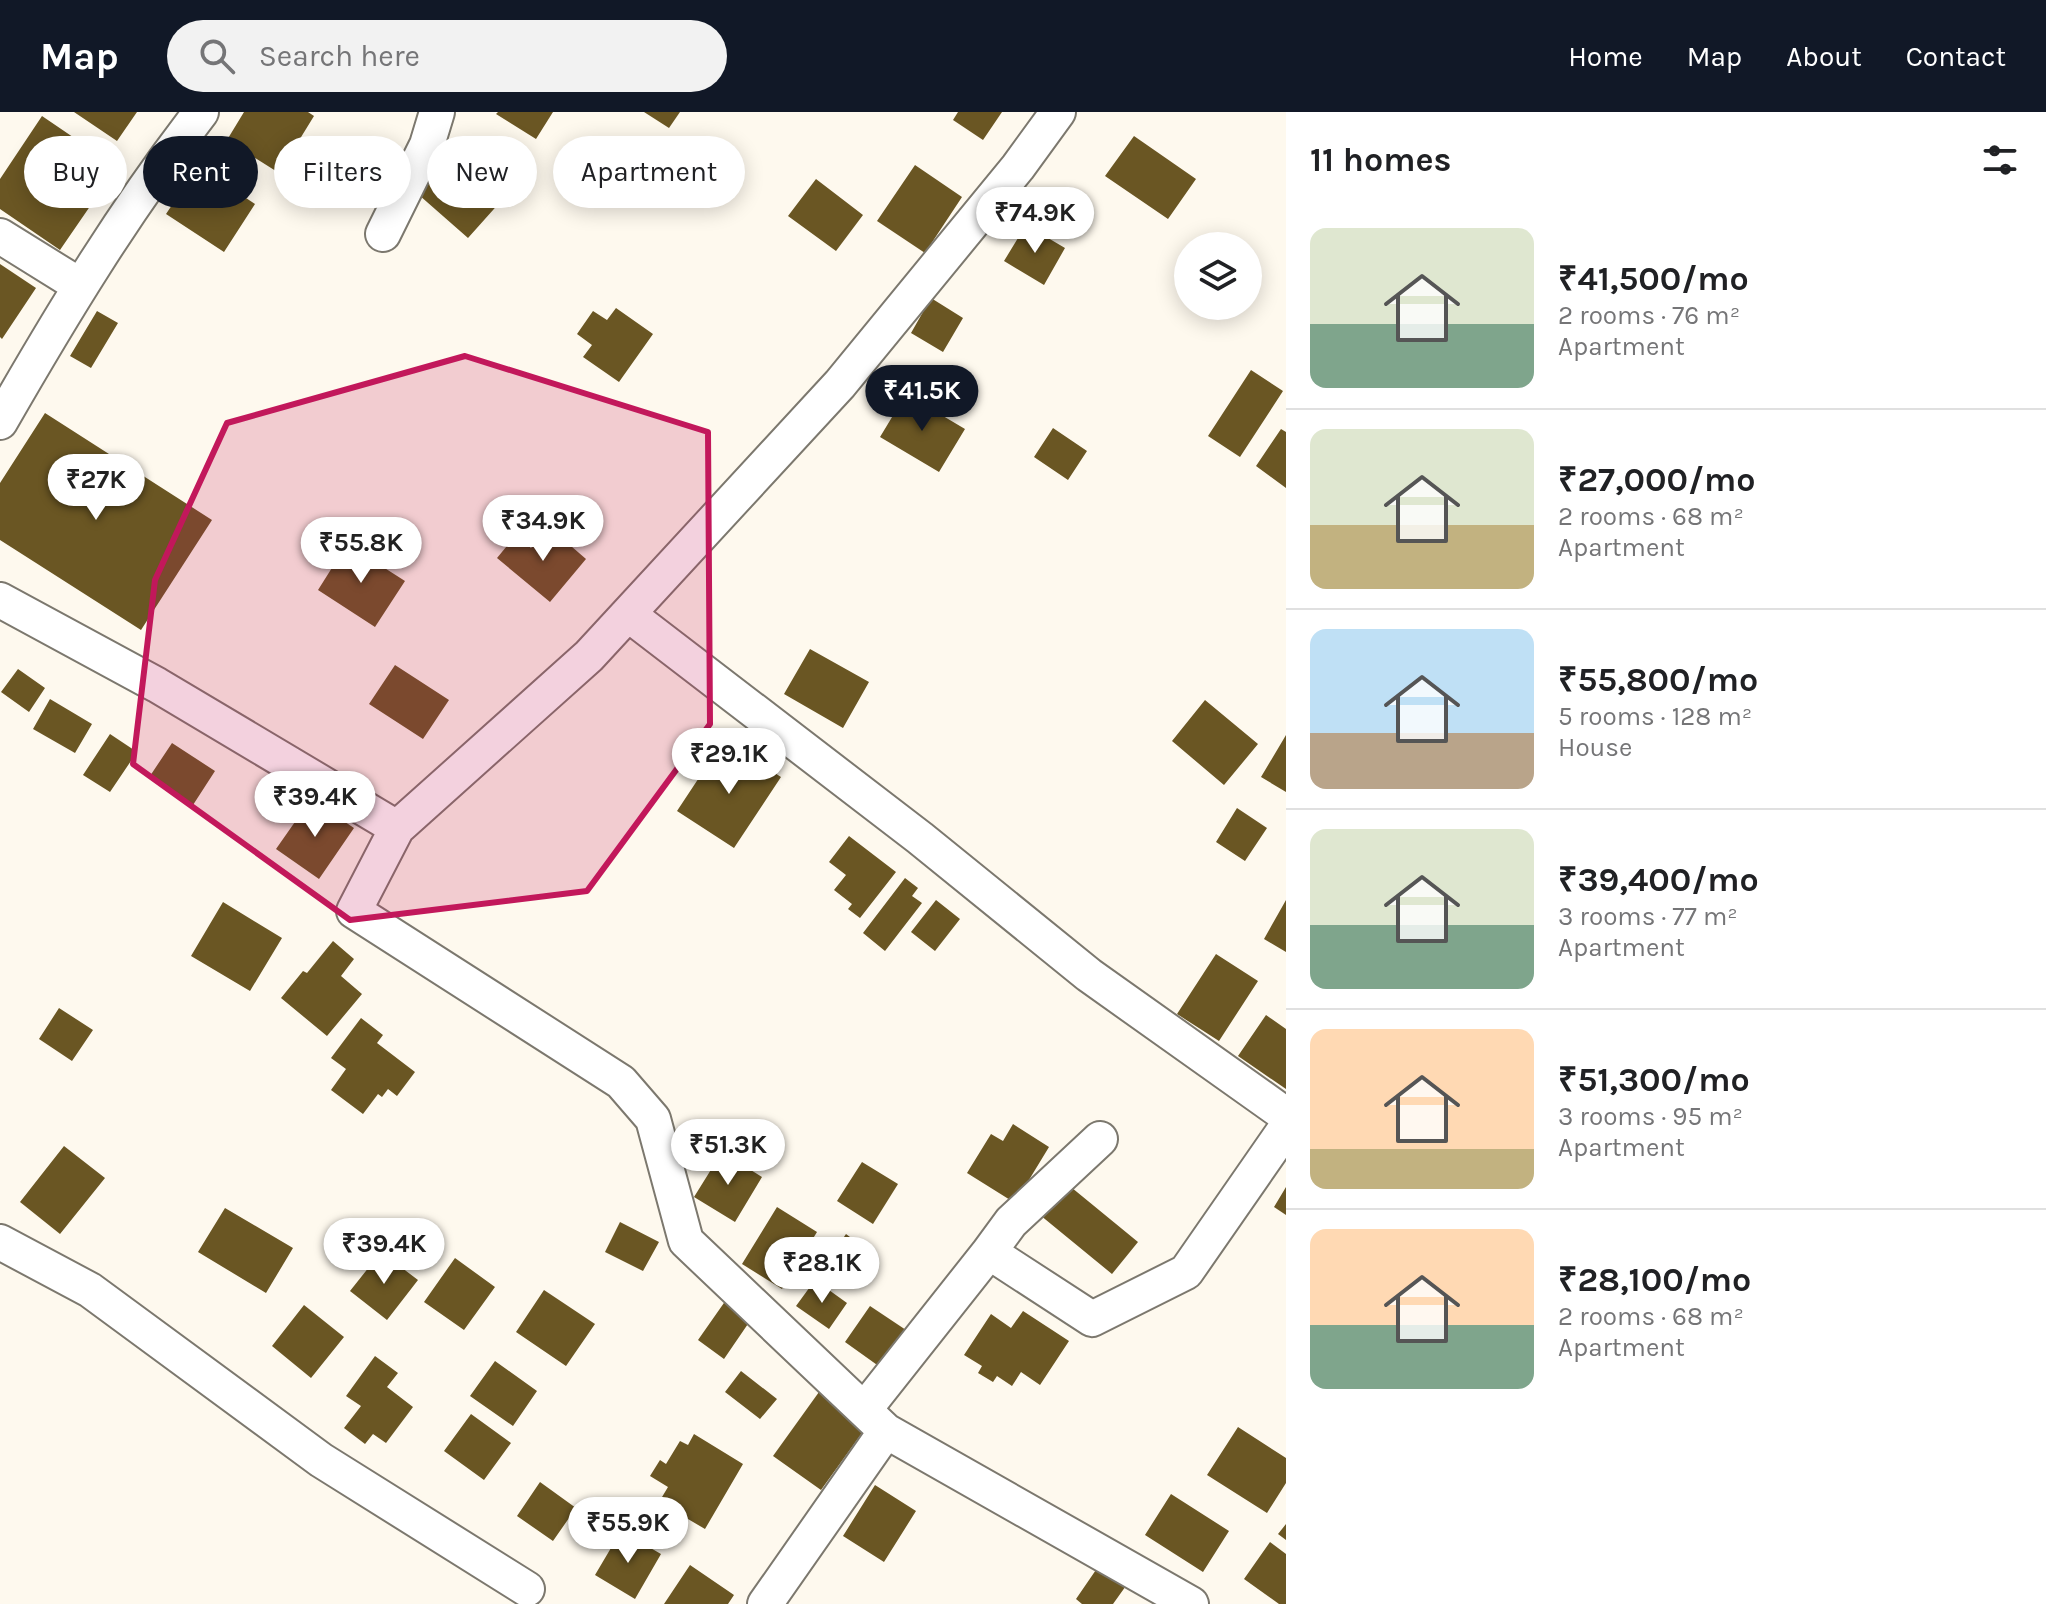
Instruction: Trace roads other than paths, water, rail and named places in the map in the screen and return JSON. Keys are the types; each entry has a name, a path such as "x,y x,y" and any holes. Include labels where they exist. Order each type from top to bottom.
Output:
{"street":[{"path":"0,422 79,285 155,171 201,112"},
{"path":"383,234 427,145 437,112"},
{"path":"1058,112 1018,167 840,384 628,614 589,656 397,828 354,911 621,1082 653,1119 686,1241 875,1420 1191,1604"},
{"path":"0,236 79,285"},
{"path":"0,600 157,685 397,828"},
{"path":"628,614 908,829 1089,975 1286,1115"},
{"path":"989,1252 1092,1319 1186,1272 1286,1128"},
{"path":"765,1604 875,1420 989,1252 1011,1222 1100,1139"},
{"path":"0,1242 90,1290 321,1460 527,1589"}]}
